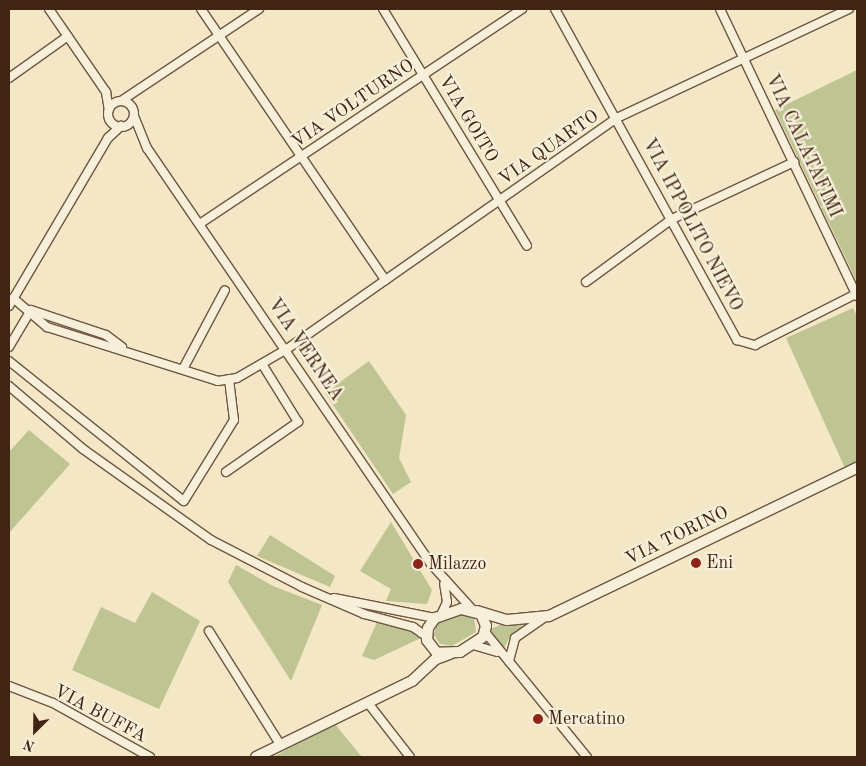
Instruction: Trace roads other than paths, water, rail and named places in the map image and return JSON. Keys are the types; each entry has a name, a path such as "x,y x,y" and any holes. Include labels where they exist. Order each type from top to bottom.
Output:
{"main road":[{"name":"VIA TORINO","path":"508,620 544,618 857,468"},
{"path":"474,610 485,630"},
{"path":"422,670 427,640 438,616 474,610 508,620"},
{"path":"256,757 412,682 422,670 450,654 473,645 485,630 508,620"},
{"path":"427,640 437,653 450,654"}],"street":[{"path":"49,9 106,92 120,101 131,105"},
{"path":"202,9 385,280"},
{"path":"109,110 259,9"},
{"name":"VIA GOITO","path":"383,9 527,246"},
{"name":"VIA VOLTURNO","path":"201,223 522,9"},
{"name":"VIA IPPOLITO NIEVO","path":"556,9 618,118 737,340 755,344 857,295"},
{"name":"VIA CALATAFIMI","path":"720,9 857,295"},
{"name":"VIA QUARTO","path":"229,379 262,364 287,349 618,118 746,61 849,9"},
{"path":"9,78 68,36"},
{"path":"137,91 131,105 141,138"},
{"path":"106,92 110,120 108,138"},
{"path":"9,306 108,138 134,116"},
{"path":"110,120 141,138"},
{"name":"VIA VERNEA","path":"141,138 287,349 442,580"},
{"path":"586,282 672,219 794,162"},
{"path":"183,369 225,290"},
{"path":"13,298 31,310 47,327 103,347 122,347"},
{"path":"9,347 31,310"},
{"path":"9,362 184,501 234,420 229,379 218,381 183,369 122,347 106,334 31,310"},
{"path":"226,472 298,422 262,364"},
{"path":"9,386 83,449 175,516 257,566 364,614 413,626 427,640"},
{"path":"442,580 474,610"},
{"path":"324,596 438,616 447,602 442,580"},
{"path":"509,661 515,638 544,618"},
{"path":"485,630 499,653 509,661 587,757"},
{"path":"209,631 280,744"},
{"path":"473,645 499,653"},
{"name":"VIA BUFFA","path":"9,686 53,703 150,757"},
{"path":"368,703 410,757"}],"place":[{"name":"Eni","path":"696,563"},
{"name":"Milazzo","path":"418,564"},
{"name":"Mercatino","path":"538,719"}]}
